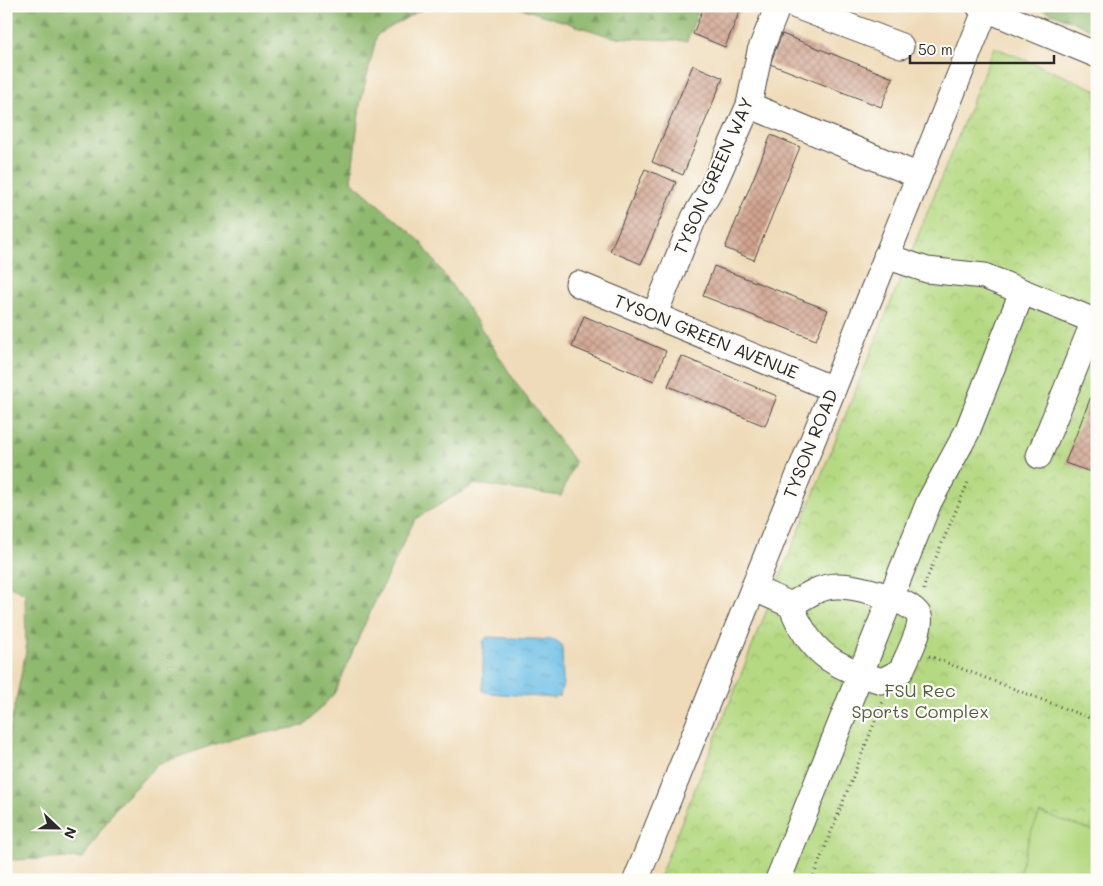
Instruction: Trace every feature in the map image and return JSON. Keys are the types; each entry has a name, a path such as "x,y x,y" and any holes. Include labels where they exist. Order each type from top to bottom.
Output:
{"street":[{"name":"TYSON GREEN WAY","path":"654,316 694,218 713,186 749,105 760,51 778,6"},
{"path":"796,6 901,46"},
{"path":"983,8 1097,55"},
{"name":"TYSON ROAD","path":"636,880 918,176 983,8"},
{"path":"749,105 918,176"},
{"path":"886,256 927,270 984,276 1096,322 1039,456"},
{"name":"TYSON GREEN AVENUE","path":"578,284 833,389"},
{"path":"778,880 929,502 967,432 1022,292"},
{"path":"753,588 791,605 800,628 828,659 860,674 882,680 892,677 901,671 916,635 920,617 914,609 891,598 864,589 837,586 814,591 791,605"}],"path":[{"path":"924,654 1097,721"}],"green space":[{"path":"6,6 427,6 377,35 360,105 351,181 419,240 468,308 518,386 575,462 561,496 475,484 415,519 371,610 334,694 303,726 227,740 158,764 116,807 83,858 6,860 6,748 26,651 25,593 6,584"},
{"path":"514,6 700,6 687,41 612,37"},
{"path":"1035,6 1097,6 1097,32"},
{"name":"FSU Rec Sports Complex","path":"994,47 1097,90 1097,880 658,880"},
{"path":"1040,813 1097,832 1097,880 1018,880 1029,837"}],"water":[{"path":"487,637 555,640 562,645 563,683 560,696 554,698 483,691 483,642"}],"building":[{"path":"704,6 742,6 725,47 693,34"},
{"path":"782,34 893,78 881,107 770,64"},
{"path":"693,65 723,78 683,175 652,162"},
{"path":"771,135 800,147 754,260 725,248"},
{"path":"645,169 676,182 641,264 610,251"},
{"path":"714,266 828,310 816,340 703,296"},
{"path":"584,316 666,351 654,381 572,347"},
{"path":"681,356 777,396 765,426 668,386"},
{"path":"1097,381 1097,474 1065,463"}]}
